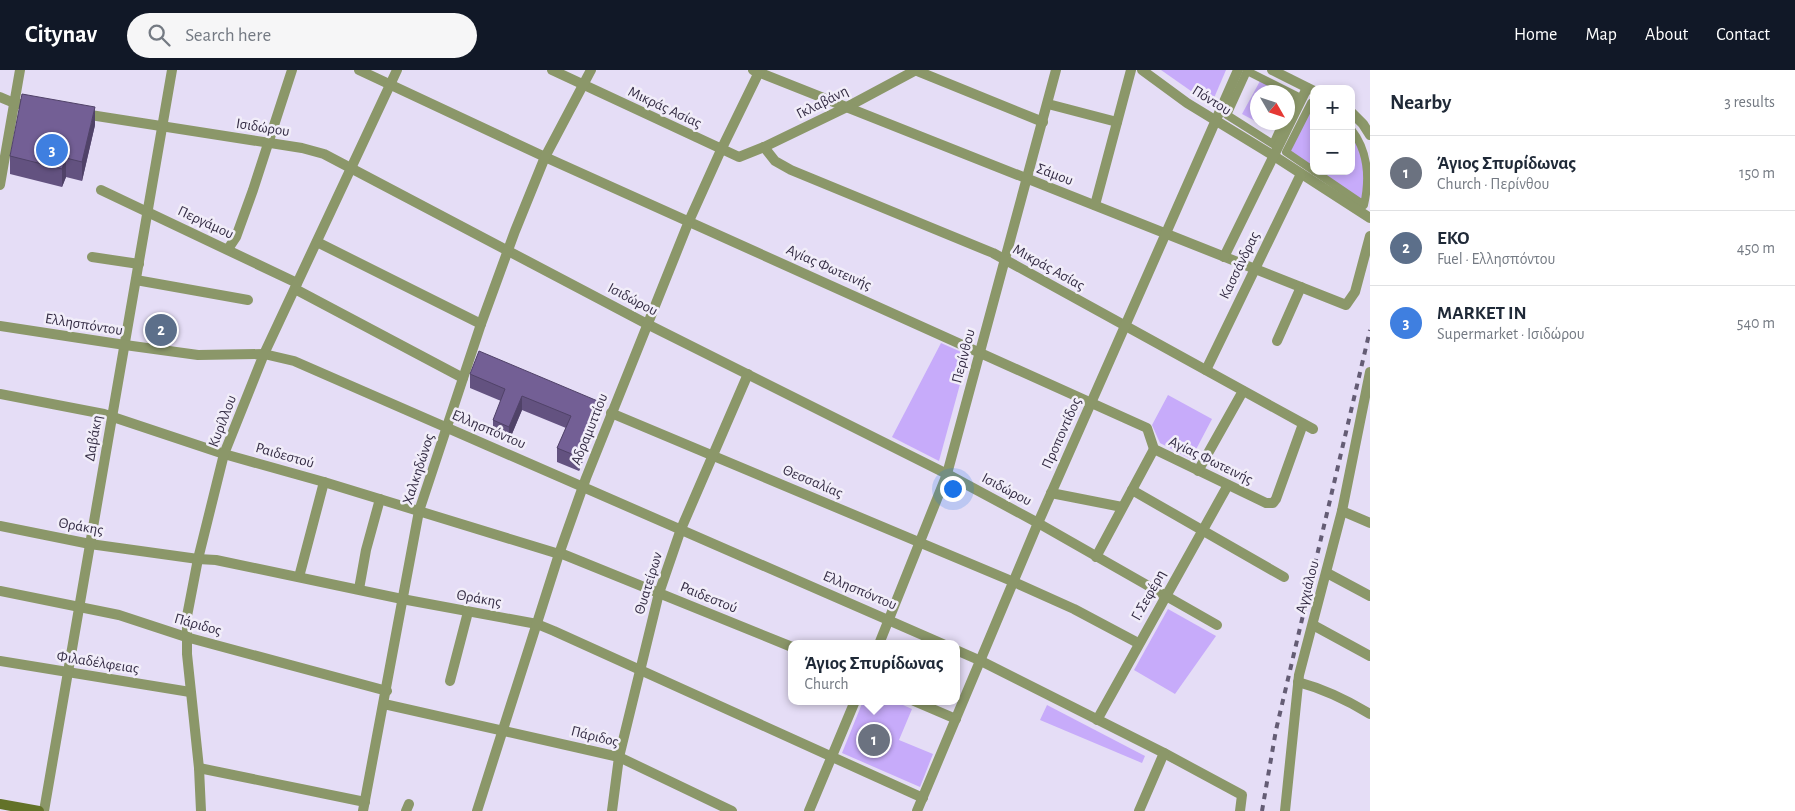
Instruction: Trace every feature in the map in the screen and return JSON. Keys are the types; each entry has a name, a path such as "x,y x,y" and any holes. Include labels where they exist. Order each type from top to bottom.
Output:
{"main road":[{"path":"0,804 39,811"}],"street":[{"path":"0,185 20,70"},
{"name":"Δαβάκη","path":"44,811 172,70"},
{"path":"228,249 236,237 292,70"},
{"name":"Αγίας Φωτεινής","path":"358,70 545,157 1147,428 1154,450 1266,502 1273,503 1276,498 1302,424"},
{"name":"Κυρίλλου","path":"201,811 199,768 190,692 186,616 224,454 264,354 397,70"},
{"name":"Μικράς Ασίας","path":"552,70 739,157"},
{"name":"Χαλκηδώνος","path":"364,807 419,511 463,378 475,358 481,324 507,250 545,157 591,70"},
{"path":"916,70 1043,122"},
{"name":"Γκλαβάνη","path":"739,157 847,107 916,70"},
{"name":"Περίνθου","path":"881,640 947,474 1056,70"},
{"path":"1095,205 1131,70"},
{"name":"Πόντου","path":"1142,70 1167,89 1370,218"},
{"name":"Προποντίδος","path":"917,811 1038,523 1238,70"},
{"path":"1272,70 1310,89"},
{"name":"Σάμου","path":"757,71 1346,305 1355,292 1370,236"},
{"name":"Αδραμυττίου","path":"477,811 559,553 607,412 647,324 689,221 757,71"},
{"path":"1250,130 1227,115 1247,71 1275,85"},
{"path":"1224,257 1274,156 1310,92"},
{"path":"0,96 14,103 39,107"},
{"path":"1048,104 1117,122"},
{"path":"1310,105 1286,152 1310,168"},
{"name":"Ισιδώρου","path":"77,113 313,150 352,168 647,324 947,474 1038,523 1217,625"},
{"path":"1355,116 1370,135"},
{"path":"1251,130 1273,144 1280,130"},
{"path":"1320,175 1364,205 1368,178 1366,163 1359,140 1355,134"},
{"name":"Μικράς Ασίας","path":"764,147 775,161 791,170 1005,259 1125,327 1313,429"},
{"name":"Κασσάνδρας","path":"1206,370 1301,174"},
{"name":"Περγάμου","path":"101,190 228,249 463,378"},
{"path":"317,242 481,324"},
{"path":"92,257 139,264"},
{"path":"136,280 248,300"},
{"path":"1277,341 1301,288"},
{"name":"Ελλησπόντου","path":"0,326 209,356 264,354 294,361 934,640"},
{"name":"Αγχιάλου","path":"1286,811 1298,682 1342,511 1370,372"},
{"name":"Θυατείρων","path":"612,811 619,757 659,593 681,529 748,374"},
{"path":"1198,471 1243,391"},
{"name":"Ραιδεστού","path":"0,394 104,414 224,454 559,553 788,645"},
{"name":"Θεσσαλίας","path":"607,412 1014,582 1074,609 1138,643"},
{"path":"1096,557 1154,450"},
{"path":"299,577 324,482"},
{"name":"Γ. Σεφέρη","path":"1097,720 1164,596 1228,485"},
{"path":"1132,490 1284,577"},
{"path":"1051,494 1122,507"},
{"path":"359,590 368,541 380,499"},
{"path":"1342,511 1370,523"},
{"name":"Θράκης","path":"0,526 90,544 216,560 402,599 536,624 640,669 923,798"},
{"path":"1327,573 1370,596"},
{"name":"Πάριδος","path":"0,592 119,615 186,637 387,691"},
{"path":"450,681 468,612"},
{"path":"1313,625 1370,656"},
{"path":"960,652 1164,753 1242,795 1240,811"},
{"name":"Φιλαδέλφειας","path":"0,661 190,692"},
{"path":"1298,682 1345,699 1370,714"},
{"name":"Πάριδος","path":"384,704 619,757 732,811"},
{"path":"810,811 853,705"},
{"path":"923,705 956,719"},
{"path":"1139,811 1164,753"},
{"path":"199,768 364,807"}],"shaded area":[{"path":"1161,70 1226,70 1211,105"},
{"path":"1260,81 1268,85 1258,85"},
{"path":"1250,99 1250,118 1242,114"},
{"path":"1310,108 1310,166 1288,151"},
{"path":"1355,140 1362,158 1364,174 1363,202 1323,175 1355,175"},
{"path":"941,343 968,355 939,461 892,437"},
{"path":"1168,395 1212,419 1191,459 1160,443 1152,425"},
{"path":"1168,609 1216,636 1175,694 1134,670"},
{"path":"861,705 903,705 912,709 899,740 933,754 920,787 842,753"},
{"path":"1047,705 1145,756 1142,763 1040,720"}],"building":[{"path":"22,94 95,107 82,162 66,158 62,169 10,156"},
{"path":"479,351 600,402 579,457 557,448 571,416 522,396 509,427 493,420 505,389 470,374"}],"railway":[{"path":"1262,811 1276,730 1370,330"}],"place":[{"name":"MARKET IN","path":"52,150"},
{"name":"ΕΚΟ","path":"161,330"},
{"name":"Άγιος Σπυρίδωνας","path":"874,740"}]}
